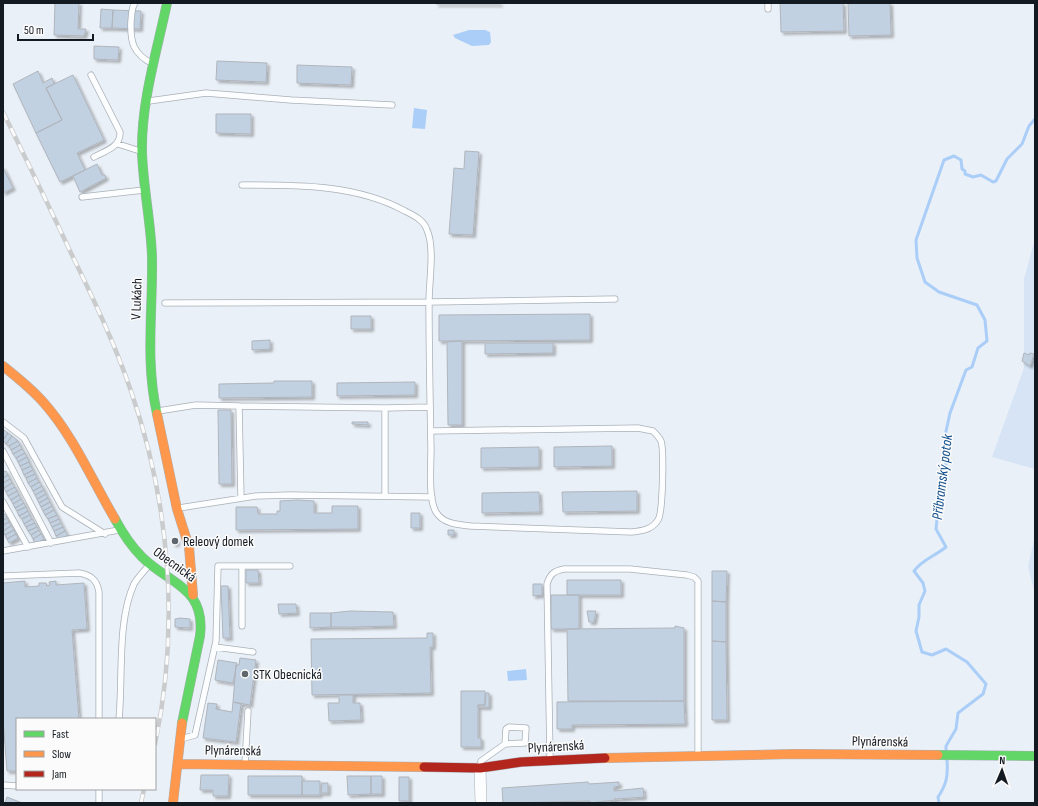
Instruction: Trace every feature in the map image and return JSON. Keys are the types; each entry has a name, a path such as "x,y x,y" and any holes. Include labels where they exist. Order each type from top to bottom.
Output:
{"street":[{"name":"V Lukách","path":"167,3 146,101 142,152 152,257 149,322 151,380 156,412 177,509 189,547 193,595"},
{"name":"Obecnická","path":"3,366 15,374 34,391 51,410 72,440 108,508 140,556 150,564 168,574 193,595 198,607 201,621 200,640 180,739 173,803"},
{"name":"Plynárenská","path":"178,764 480,768 521,762 550,760 796,754 1035,756"},
{"path":"480,768 482,803"}],"lane":[{"path":"135,3 132,9 131,38 138,54 154,64"},
{"path":"91,75 120,132 118,144 94,157"},
{"path":"146,101 206,93 291,100 392,105"},
{"path":"118,144 142,152"},
{"path":"242,185 298,185 364,194 386,200 417,217 427,228 431,242 429,302 432,497 437,514 449,523 456,525 624,532 644,530 653,526 659,520 661,513 661,442 653,431 638,428 431,431"},
{"path":"82,196 146,190"},
{"path":"166,303 429,302 615,299"},
{"path":"156,412 196,405 384,408 430,407"},
{"path":"239,406 241,498"},
{"path":"384,408 385,496"},
{"path":"3,422 24,438 62,507 105,534"},
{"path":"3,451 51,543"},
{"path":"177,509 241,498 290,494 432,497"},
{"path":"3,502 28,547"},
{"path":"3,551 105,534 121,529"},
{"path":"119,718 125,618 128,599 135,582 150,564"},
{"path":"180,739 195,735 215,647 218,566 290,566"},
{"path":"242,566 242,626"},
{"path":"550,760 547,584 550,575 556,570 564,569 630,568 687,575 694,577 698,581 698,757"},
{"path":"3,576 79,573 93,578 98,583 99,718"},
{"path":"215,647 253,652"},
{"path":"245,764 248,711"},
{"path":"480,768 481,761 505,744 525,743 526,728 509,727 506,729 505,744"},
{"path":"3,785 16,786"},
{"path":"99,790 99,803"}],"shaded area":[{"path":"1035,239 1035,469 992,457 1024,368 1024,279"},
{"path":"1035,535 1035,594 1028,567"}],"water":[{"path":"469,30 485,30 490,32 491,42 489,45 472,46 455,38 453,35"},
{"path":"414,108 427,110 425,129 412,128"},
{"path":"526,669 527,680 508,681 507,671"}],"building":[{"path":"55,3 79,3 78,29 86,29 84,36 54,35"},
{"path":"500,3 500,4 436,4"},
{"path":"780,3 843,3 844,31 781,32"},
{"path":"848,3 890,3 891,35 849,36"},
{"path":"101,9 113,10 112,28 100,28"},
{"path":"113,10 141,11 140,29 112,28"},
{"path":"94,46 119,47 118,60 94,59"},
{"path":"217,61 267,63 266,82 216,80"},
{"path":"297,65 352,67 351,85 297,83"},
{"path":"38,71 43,83 52,78 54,84 46,88 62,120 36,133 13,84"},
{"path":"73,75 104,140 77,153 85,170 60,182 36,133 62,120 46,88"},
{"path":"216,114 251,114 251,134 216,133"},
{"path":"465,151 479,152 473,235 449,234 454,168 464,169"},
{"path":"97,164 102,175 105,175 106,178 80,192 73,176"},
{"path":"3,167 13,188 3,193"},
{"path":"590,314 590,340 439,341 439,315"},
{"path":"351,316 371,316 371,329 351,329"},
{"path":"270,340 270,349 252,350 252,341"},
{"path":"462,341 462,425 448,425 447,342"},
{"path":"485,343 553,343 553,353 485,354"},
{"path":"1024,353 1029,355 1030,353 1034,354 1030,366 1022,361"},
{"path":"274,381 312,381 312,397 219,398 219,384 274,383"},
{"path":"415,382 415,395 337,396 337,383"},
{"path":"218,410 231,410 232,484 219,484"},
{"path":"352,422 368,422 368,425 352,424"},
{"path":"4,430 8,433 3,440 3,432"},
{"path":"8,433 12,436 6,444 3,440"},
{"path":"12,436 18,441 9,446 6,444"},
{"path":"18,441 20,445 11,450 9,446"},
{"path":"20,445 22,449 13,454 11,450"},
{"path":"612,446 612,466 554,467 554,447"},
{"path":"539,447 539,467 481,468 481,448"},
{"path":"22,449 25,453 16,458 13,454"},
{"path":"25,453 27,457 18,462 16,458"},
{"path":"27,457 29,462 20,466 18,462"},
{"path":"29,462 31,466 22,470 20,466"},
{"path":"31,466 33,470 24,475 22,470"},
{"path":"33,470 35,474 26,478 24,475"},
{"path":"6,471 8,475 3,478 3,472"},
{"path":"35,474 37,478 28,483 26,478"},
{"path":"8,475 10,479 3,483 3,478"},
{"path":"37,478 39,482 31,487 28,483"},
{"path":"10,479 12,483 4,488 3,483"},
{"path":"39,482 42,486 33,491 31,487"},
{"path":"12,483 15,487 6,492 4,488"},
{"path":"42,486 44,490 35,495 33,491"},
{"path":"15,487 17,491 8,496 6,492"},
{"path":"44,490 46,494 37,499 35,495"},
{"path":"17,491 19,495 11,500 8,496"},
{"path":"637,491 637,511 563,512 562,492"},
{"path":"539,492 540,512 482,513 482,493"},
{"path":"46,494 48,498 39,503 37,499"},
{"path":"19,495 21,499 13,504 11,500"},
{"path":"48,498 50,502 41,507 39,503"},
{"path":"21,499 24,503 15,508 13,504"},
{"path":"280,501 314,501 314,513 332,513 332,506 358,506 358,529 236,530 236,507 257,507 258,514 277,514 277,511 280,511"},
{"path":"50,502 52,506 43,511 41,507"},
{"path":"24,503 26,507 17,511 15,508"},
{"path":"52,506 54,510 45,515 43,511"},
{"path":"26,507 28,511 19,516 17,511"},
{"path":"54,510 57,515 48,519 45,515"},
{"path":"28,511 30,515 22,519 19,516"},
{"path":"411,513 420,513 420,528 411,528"},
{"path":"3,514 5,514 7,518 3,520"},
{"path":"30,515 32,519 24,524 22,519"},
{"path":"57,515 59,519 50,523 48,519"},
{"path":"7,518 9,522 3,525 3,520"},
{"path":"32,519 35,523 26,527 24,524"},
{"path":"59,519 61,523 52,527 50,523"},
{"path":"9,522 11,526 3,531 3,525"},
{"path":"35,523 37,527 28,531 26,527"},
{"path":"61,523 63,527 54,531 52,527"},
{"path":"11,526 14,530 5,535 3,531"},
{"path":"37,527 39,530 31,535 28,531"},
{"path":"63,527 65,531 56,536 54,531"},
{"path":"14,530 16,534 7,539 5,535"},
{"path":"39,530 41,534 33,539 31,535"},
{"path":"448,530 454,530 454,535 448,535"},
{"path":"65,531 68,535 59,540 56,536"},
{"path":"16,534 18,538 9,543 7,539"},
{"path":"41,534 44,539 35,544 33,539"},
{"name":"Releový domek","path":"172,539 177,539 177,544 173,544"},
{"path":"246,570 258,570 259,583 246,583"},
{"path":"712,571 727,571 726,602 712,601"},
{"path":"567,580 621,580 621,595 567,595"},
{"path":"25,581 25,587 39,586 39,583 46,583 47,586 50,585 49,582 56,581 56,585 84,583 87,629 72,630 79,718 16,718 16,771 7,771 3,719 3,583"},
{"path":"533,584 542,584 542,595 533,596"},
{"path":"221,586 228,586 230,638 223,638"},
{"path":"551,595 579,595 579,629 551,629"},
{"path":"712,601 726,602 726,642 712,641"},
{"path":"278,604 296,604 297,613 279,614"},
{"path":"350,611 393,612 394,626 352,628 331,627 331,613"},
{"path":"587,611 596,611 594,622 589,622"},
{"path":"310,613 331,613 331,627 310,628"},
{"path":"175,619 190,619 190,628 175,627"},
{"path":"675,626 684,628 684,701 568,701 567,629 675,628"},
{"path":"427,633 433,633 433,647 430,647 431,693 312,695 311,639 427,638"},
{"path":"712,641 726,642 727,720 712,720"},
{"name":"STK Obecnická","path":"240,658 256,660 250,705 233,702 236,665 239,665"},
{"path":"218,660 237,663 233,683 215,680"},
{"path":"461,691 485,691 485,705 478,705 478,738 481,738 481,747 461,747"},
{"path":"486,693 489,693 489,707 478,707 478,705 485,705"},
{"path":"339,695 353,695 353,703 360,703 361,720 329,721 328,703 339,703"},
{"path":"684,701 685,724 572,725 572,729 557,729 557,702"},
{"path":"233,702 241,704 236,742 203,738 208,703 217,704 216,709 232,712"},
{"path":"201,775 229,775 228,796 213,796 213,790 200,790"},
{"path":"248,776 302,776 302,795 248,795"},
{"path":"347,776 371,776 371,794 348,795"},
{"path":"371,776 382,776 382,794 371,794"},
{"path":"399,777 409,777 409,801 399,801"},
{"path":"302,781 320,781 320,795 302,795"},
{"path":"588,782 589,784 619,782 619,786 614,787 614,791 643,788 644,797 615,798 615,800 590,803 590,801 503,803 502,788"},
{"path":"322,783 328,783 328,793 321,793"},
{"path":"7,797 22,803 5,803"}],"waterway":[{"name":"Příbramský potok","path":"946,750 946,746 956,729 958,713 983,694 986,684 967,662 946,649 932,655 922,652 916,631 919,617 919,605 925,591 923,583 914,571 917,567 946,547 936,529 941,482 947,460 945,436 950,413 966,370 972,367 978,348 987,341 985,320 977,305 939,292 925,282 917,258 916,240 944,160 954,156 961,160 962,169 965,171 965,174 973,177 981,175 993,182 996,181 1007,159 1022,144 1029,126 1035,119"},
{"name":"Příbramský potok","path":"939,803 938,797 946,779 947,760"}],"railway":[{"path":"3,112 87,287 118,356 131,391 155,477 167,566 169,611 163,700 156,738"},
{"path":"141,803 144,790"}],"traffic: fast":[{"path":"157,414 151,374 150,336 152,257 145,191 142,133 150,77 167,3"},
{"path":"115,519 127,539 138,553 152,566 183,588 197,607 200,620 200,636 182,723"},
{"path":"938,755 1035,756"}],"traffic: slow":[{"path":"3,366 35,393 55,416 74,444 115,519"},
{"path":"157,414 177,509 189,547 193,595"},
{"path":"173,803 182,723"},
{"path":"605,758 796,754 938,755"},
{"path":"178,764 424,767"}],"traffic: jam":[{"path":"424,767 480,768 521,762 605,758"}],"place":[{"name":"Releový domek","path":"175,541"},
{"name":"STK Obecnická","path":"245,674"}]}
